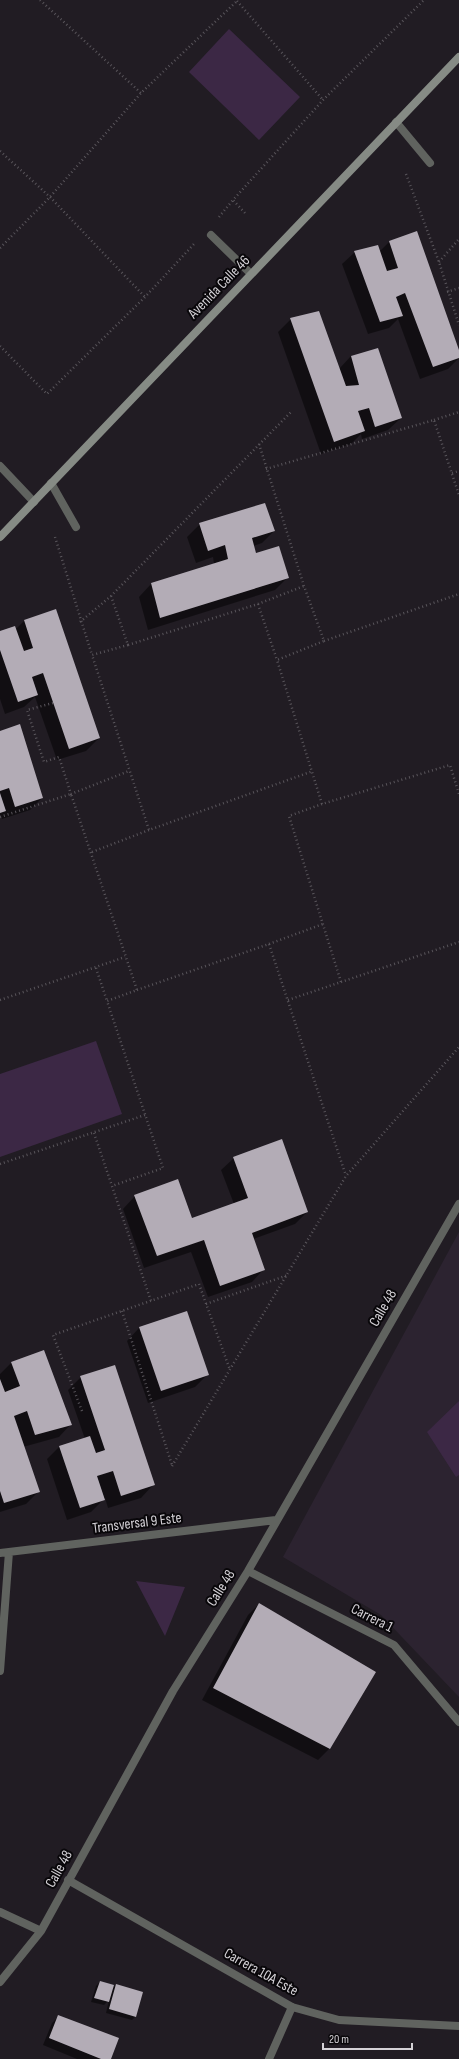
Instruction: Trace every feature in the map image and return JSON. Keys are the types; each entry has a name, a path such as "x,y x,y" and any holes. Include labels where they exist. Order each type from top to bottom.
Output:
{"main road":[{"name":"Avenida Calle 46","path":"0,537 459,57"}],"street":[{"path":"396,122 430,163"},
{"path":"211,235 251,274"},
{"path":"0,466 34,502"},
{"path":"51,484 76,527"},
{"name":"Calle 48","path":"0,1982 41,1931 173,1691 248,1571 459,1204"},
{"name":"Transversal 9 Este","path":"0,1553 276,1520"},
{"path":"0,1671 9,1552"},
{"name":"Carrera 1","path":"248,1571 394,1645 459,1722"},
{"name":"Carrera 10A Este","path":"68,1880 292,2007 339,2020 459,2026"},
{"path":"0,1912 41,1931"},
{"path":"269,2059 292,2007"}],"path":[{"path":"40,0 141,92"},
{"path":"0,248 50,197 141,92 237,0 323,100"},
{"path":"217,219 323,100 424,0"},
{"path":"0,151 50,197 145,297"},
{"path":"406,174 459,324"},
{"path":"233,200 245,213"},
{"path":"0,346 47,394 145,297 198,240"},
{"path":"438,262 459,240"},
{"path":"447,292 459,288"},
{"path":"80,622 111,596 291,412"},
{"path":"266,469 459,412"},
{"path":"434,420 459,495"},
{"path":"259,444 304,586 324,641"},
{"path":"452,473 459,471"},
{"path":"55,537 80,622 149,830"},
{"path":"92,655 258,604 304,586"},
{"path":"277,660 324,641 459,594"},
{"path":"111,596 128,645"},
{"path":"258,604 313,771 322,804"},
{"path":"53,702 27,710 44,762 59,757 137,990"},
{"path":"341,982 289,816 322,804 450,765 459,794"},
{"path":"0,817 71,794 130,771"},
{"path":"92,852 313,771"},
{"path":"107,1001 322,924"},
{"path":"288,1000 459,942"},
{"path":"269,944 346,1176"},
{"path":"0,1000 125,957"},
{"path":"96,968 163,1168 112,1186"},
{"path":"122,1311 172,1466 289,1275 346,1176 459,1047"},
{"path":"0,1164 145,1115"},
{"path":"94,1133 151,1301"},
{"path":"206,1304 289,1275"},
{"path":"82,1412 53,1335 198,1284 230,1370"}],"shaded area":[{"path":"229,29 300,97 259,140 189,72"},
{"path":"96,1041 122,1114 0,1157 0,1074"},
{"path":"459,1232 459,1697 381,1615 283,1557"},
{"path":"459,1401 459,1475 456,1477 427,1432"},
{"path":"136,1581 185,1587 165,1636"}],"building":[{"path":"417,231 459,350 459,358 433,367 405,293 396,297 403,316 380,322 354,251 378,245 387,271 398,268 389,241"},
{"path":"319,311 346,386 359,385 351,356 378,348 402,418 375,427 369,408 358,411 365,431 334,442 290,318"},
{"path":"265,503 275,531 252,538 256,553 279,546 289,578 160,618 151,583 228,559 225,545 208,551 199,523"},
{"path":"56,609 100,738 69,749 43,673 32,677 38,695 18,702 0,650 0,631 15,626 24,651 33,648 24,620"},
{"path":"20,724 43,798 15,807 9,788 0,791 0,731"},
{"path":"0,793 6,811 0,813"},
{"path":"282,1139 308,1212 252,1233 265,1270 220,1286 204,1240 157,1256 134,1195 178,1179 192,1218 248,1198 233,1157"},
{"path":"187,1311 209,1375 161,1391 139,1327"},
{"path":"44,1350 72,1425 35,1435 27,1411 14,1416 40,1492 4,1503 0,1491 0,1379 5,1392 20,1386 11,1362"},
{"path":"115,1365 155,1485 121,1496 113,1471 97,1476 105,1500 80,1508 59,1446 90,1436 96,1453 105,1450 80,1376"},
{"path":"259,1603 376,1672 330,1749 213,1688"},
{"path":"100,1981 114,1985 109,2002 94,1998"},
{"path":"116,1984 143,1992 136,2017 109,2009"},
{"path":"58,2015 119,2038 111,2059 101,2059 49,2038"}]}
